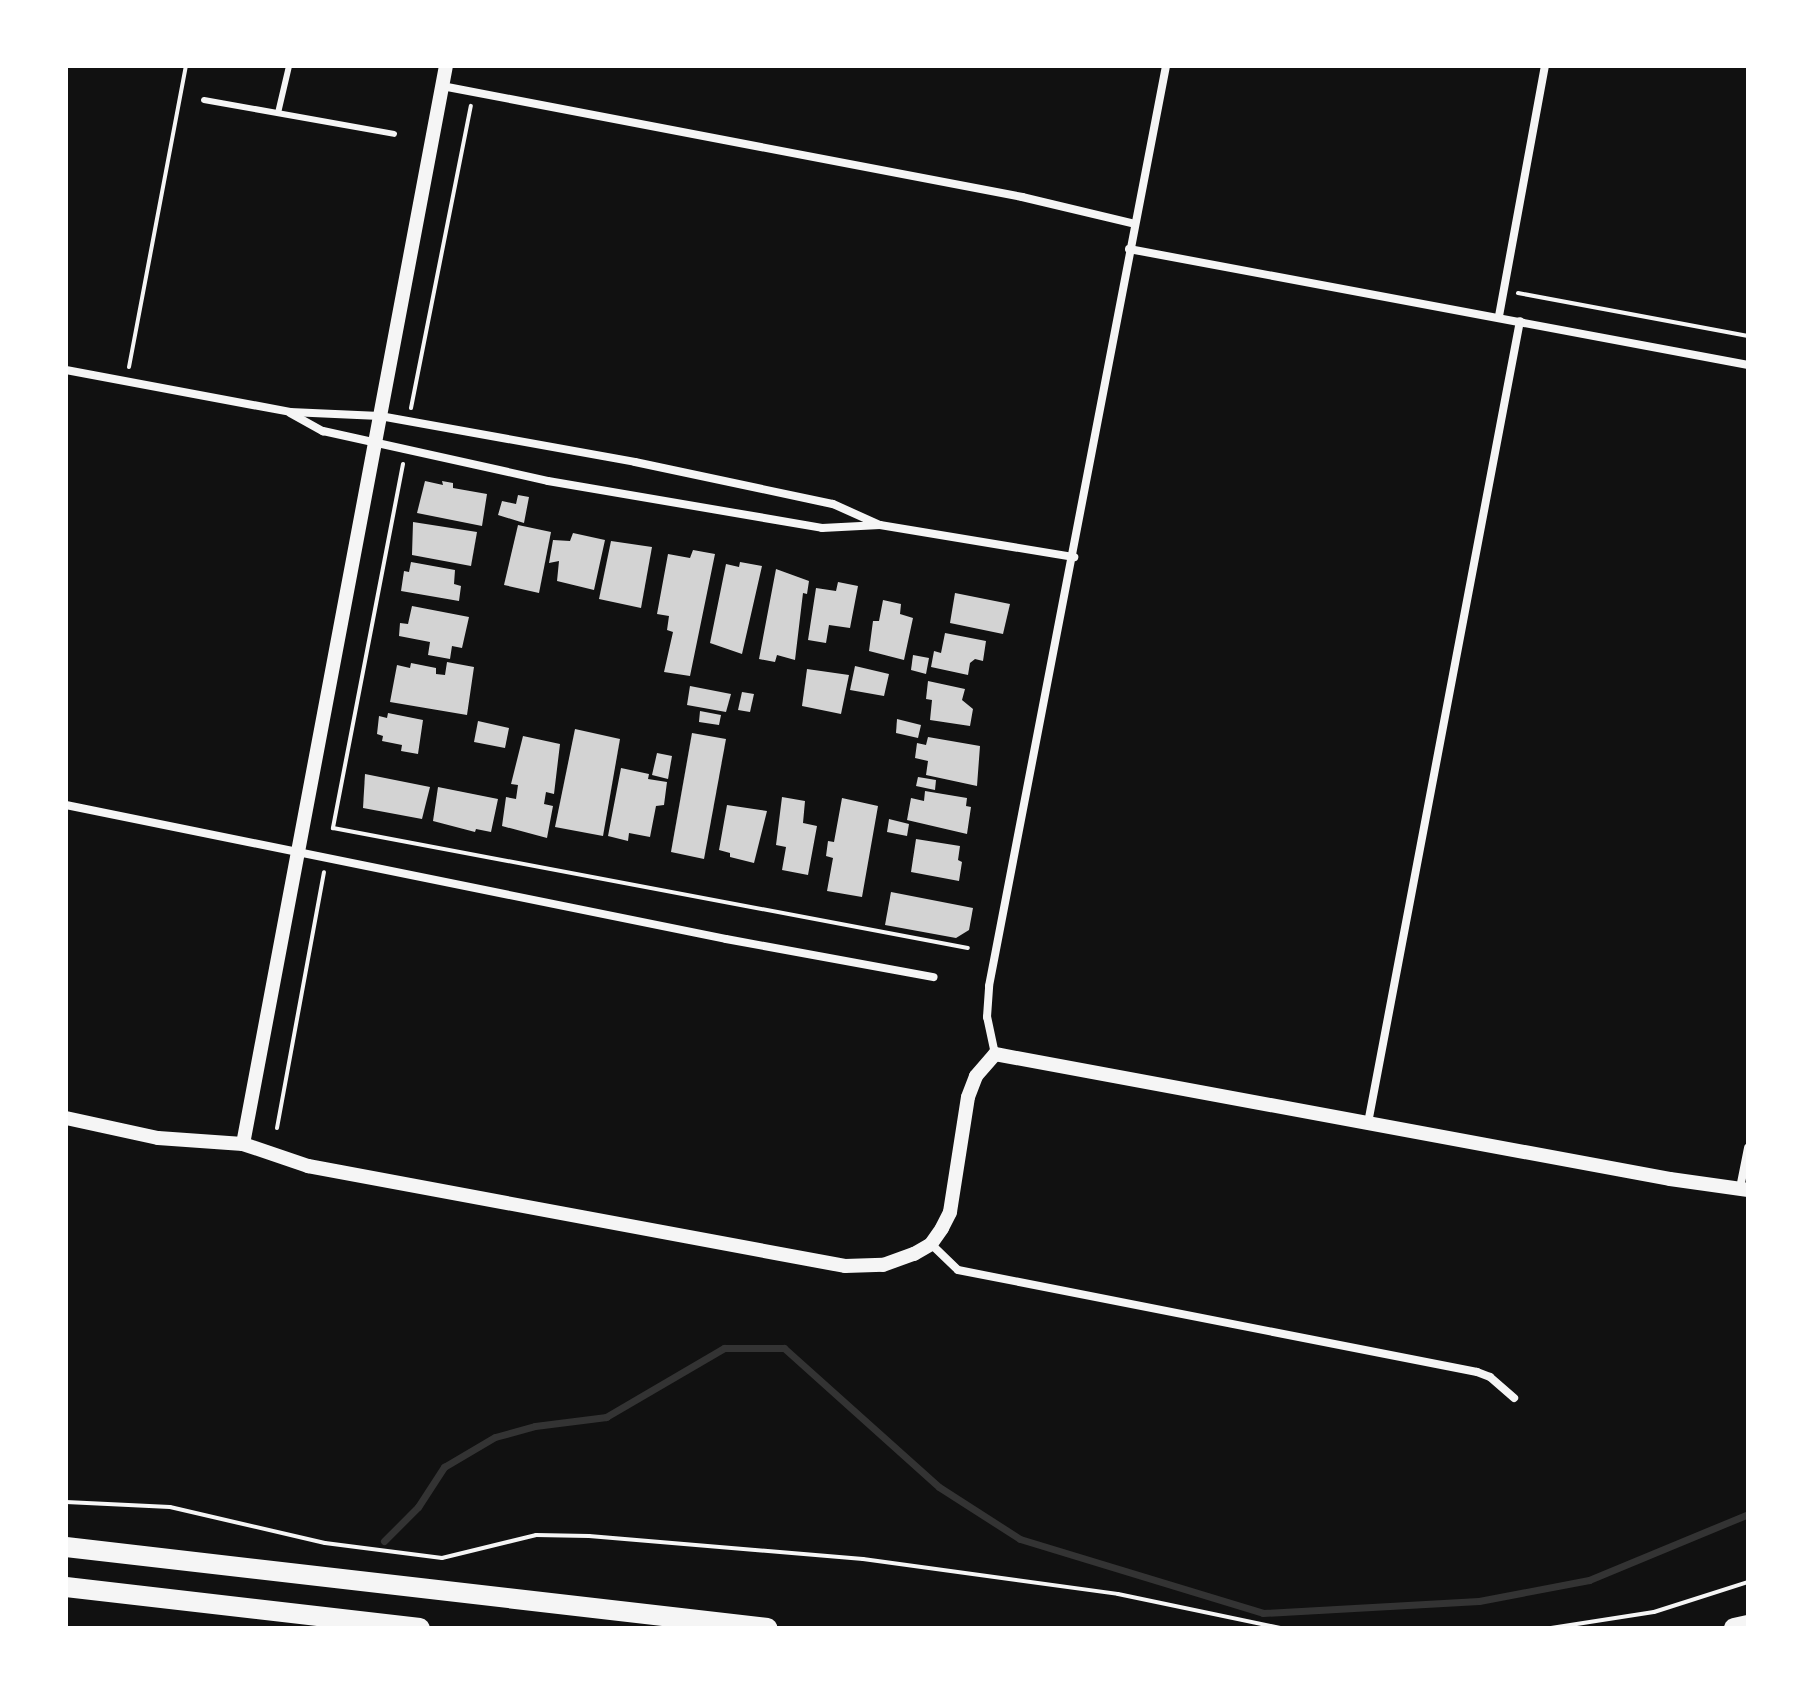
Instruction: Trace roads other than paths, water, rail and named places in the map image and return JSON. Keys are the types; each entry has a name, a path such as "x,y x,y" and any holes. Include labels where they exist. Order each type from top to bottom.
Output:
{"highway":[{"path":"66,1547 767,1628"},
{"path":"66,1587 420,1628"},
{"path":"1734,1628 1748,1625"}],"street":[{"path":"243,1144 446,66"},
{"path":"995,1054 987,1017 989,986 1074,557 1129,249 1166,66"},
{"path":"1499,316 1545,66"},
{"path":"442,86 1022,197 1135,224"},
{"path":"1129,249 1748,365"},
{"path":"1368,1123 1520,321"},
{"path":"66,370 290,412 380,416 635,462 833,504 880,525"},
{"path":"290,412 323,431 548,481 822,528 880,525 1074,557"},
{"path":"66,805 726,939 934,977"},
{"path":"995,1054 1670,1179 1744,1189 1748,1148"},
{"path":"66,1118 158,1138 243,1144 308,1166 845,1266 883,1265 931,1244 950,1212 968,1097 976,1076 995,1054"},
{"path":"931,1244 958,1270 1477,1372 1490,1377 1514,1398"}],"lane":[{"path":"278,113 289,66"},
{"path":"204,100 394,134"}],"waterway":[{"path":"384,1541 418,1507 444,1467 495,1437 535,1426 606,1417 724,1348 784,1348 939,1487 1020,1539 1263,1613 1479,1601 1589,1580 1748,1514"}]}
